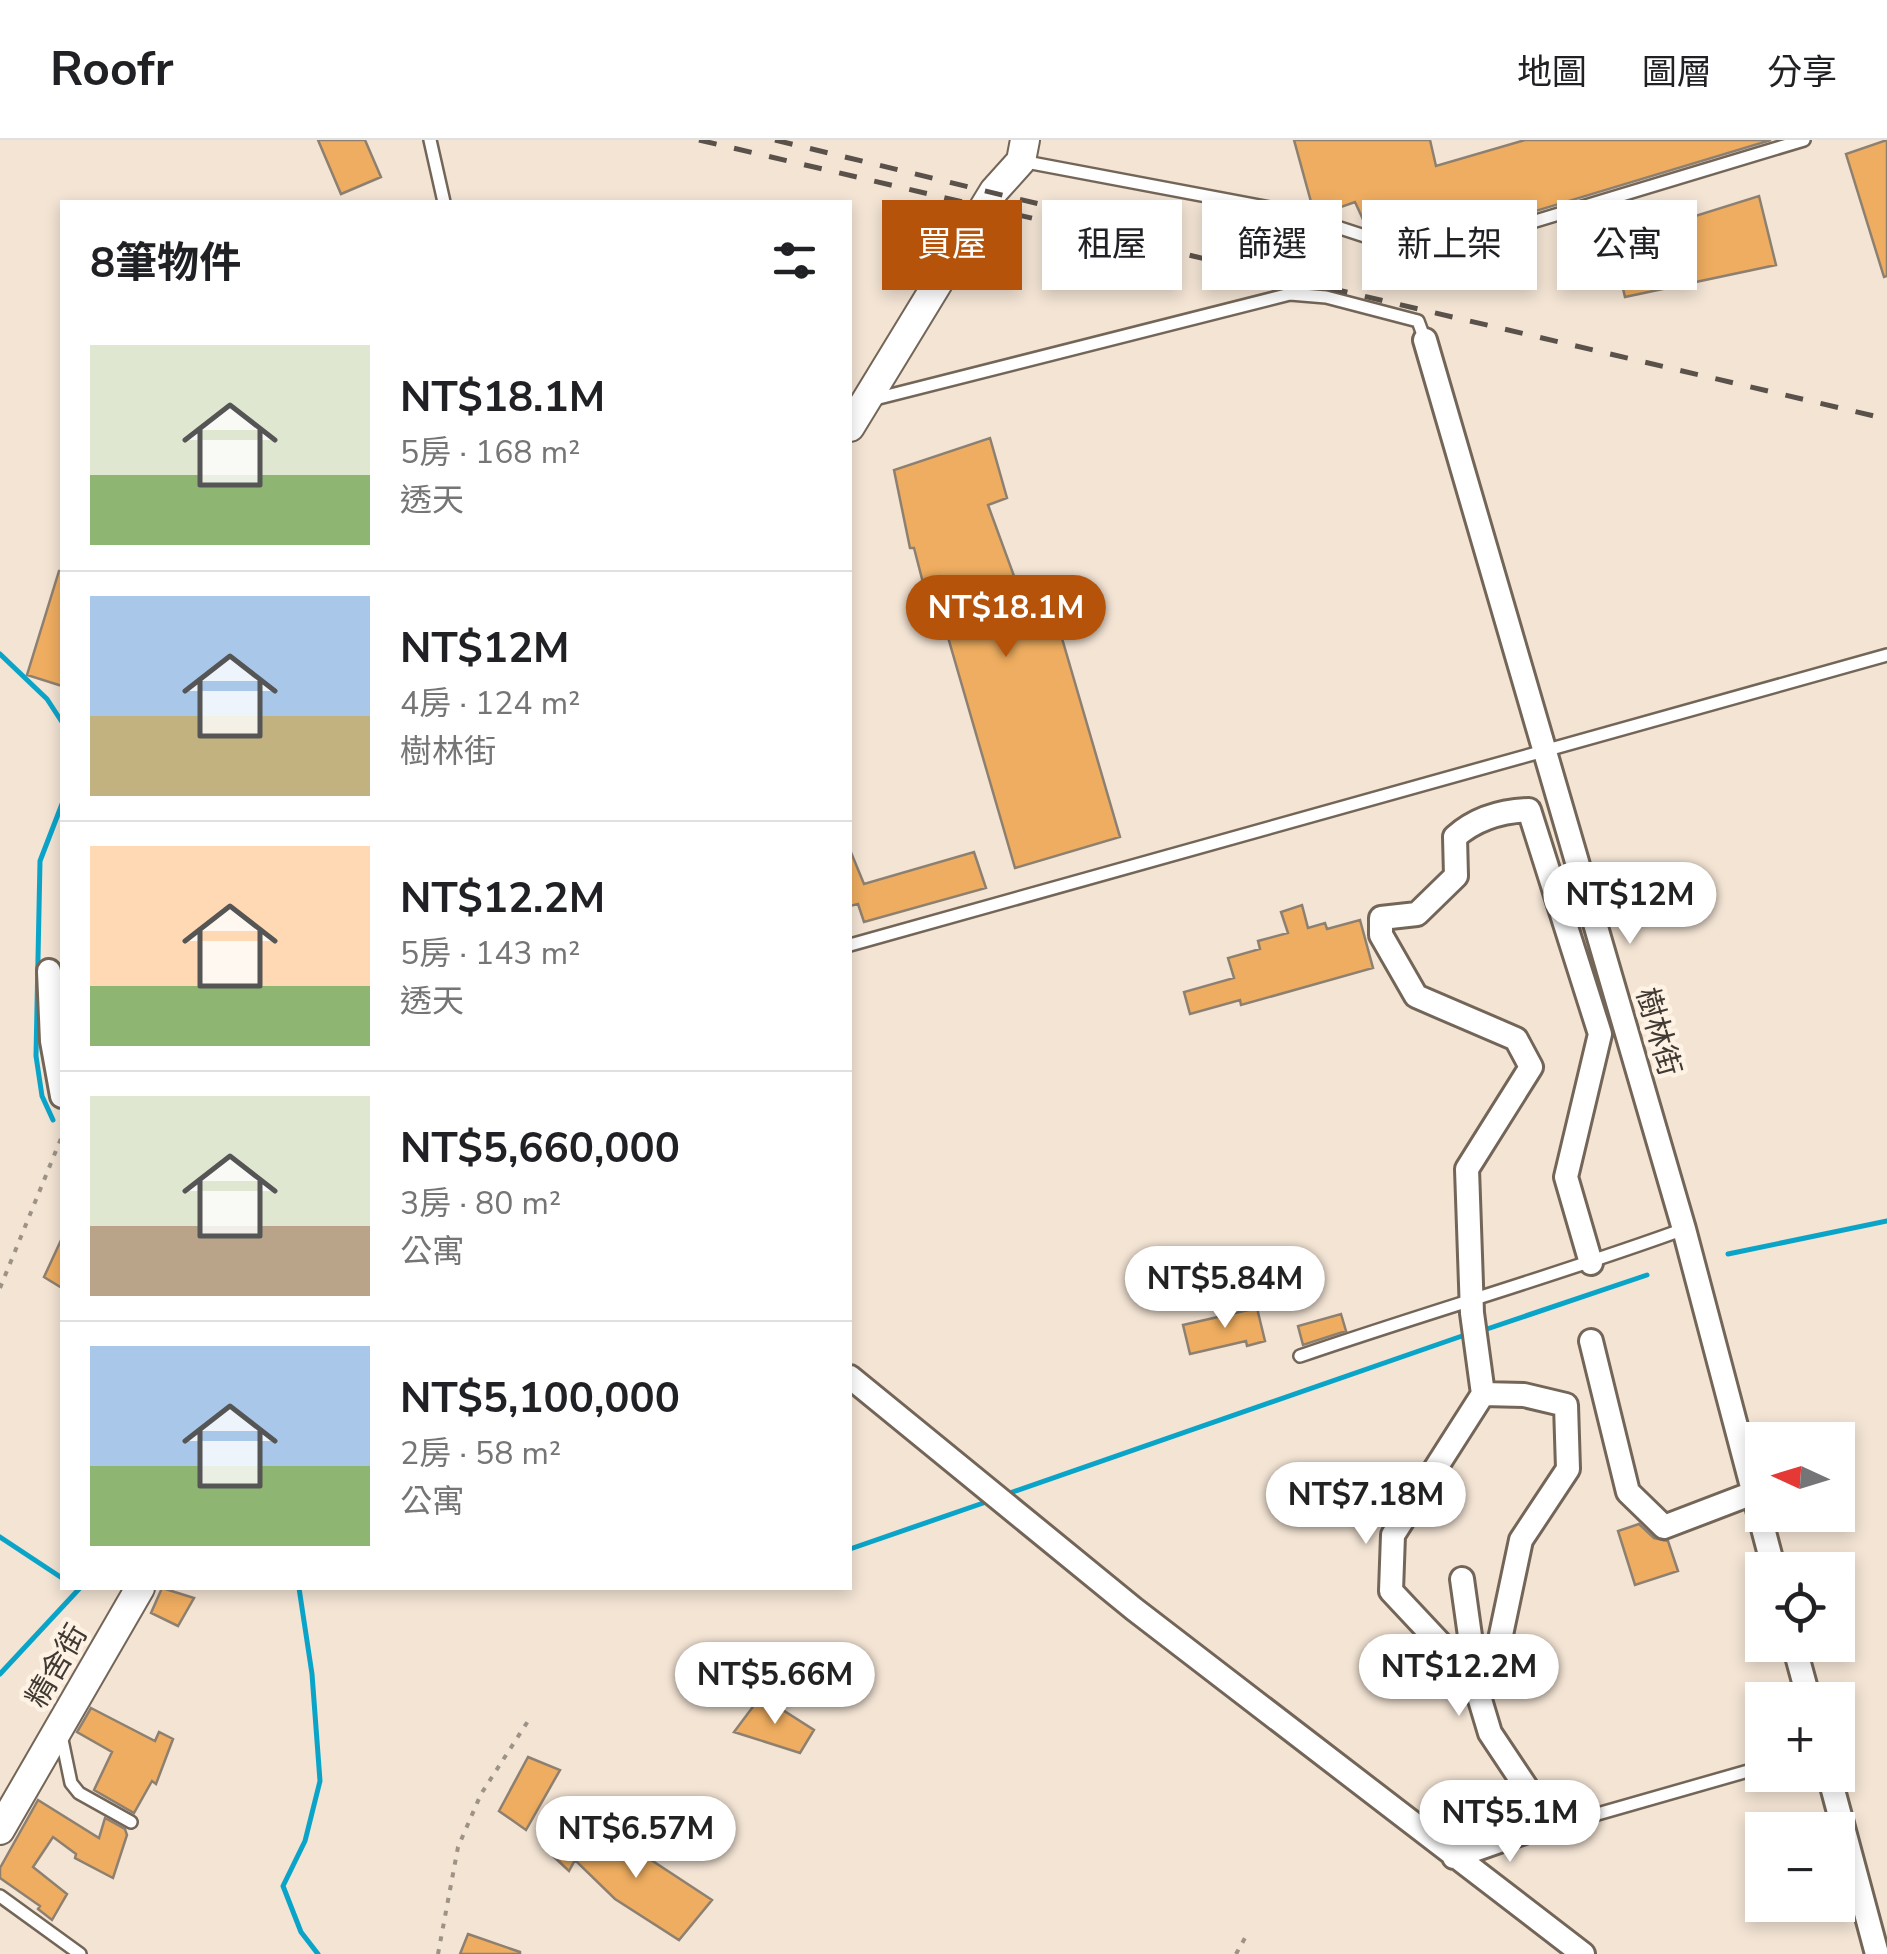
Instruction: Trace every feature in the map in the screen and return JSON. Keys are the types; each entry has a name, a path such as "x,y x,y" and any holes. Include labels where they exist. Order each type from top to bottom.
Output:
{"street":[{"path":"852,424 1023,150"},
{"name":"樹林街","path":"1426,340 1684,1229 1745,1462"},
{"path":"1478,1693 1451,1655 1391,1591 1393,1535 1483,1394 1471,1297 1467,1169 1531,1067 1516,1038 1416,996 1382,935 1381,918 1417,914 1456,876 1454,836 1470,823 1515,810 1529,810 1600,1034 1566,1177 1591,1263"},
{"path":"49,971 52,1041 60,1085"},
{"path":"1591,1341 1628,1492 1664,1527 1745,1496"},
{"path":"852,1379 1134,1609 1584,1954"},
{"path":"1478,1693 1498,1649 1521,1540 1568,1469 1566,1405 1524,1395 1483,1394"},
{"path":"1454,1857 1550,1823 1490,1734 1478,1693 1462,1578"},
{"name":"精舍街","path":"0,1830 139,1590"},
{"path":"1834,1792 1877,1954"}],"lane":[{"path":"430,140 444,200"},
{"path":"1023,150 1291,212 1424,255 1804,140"},
{"path":"866,401 1290,294 1326,297 1418,321 1426,340"},
{"path":"852,944 1887,655"},
{"path":"1300,1356 1471,1297 1591,1263 1684,1229"},
{"path":"55,1734 60,1734 71,1783 79,1793 130,1822"},
{"path":"1550,1823 1559,1825 1745,1772"},
{"path":"0,1896 80,1954"}],"path":[{"path":"0,1288 60,1141"},
{"path":"438,1954 458,1847 482,1794 530,1718"},
{"path":"1236,1954 1245,1938"}],"building":[{"path":"318,140 365,140 381,177 341,194"},
{"path":"1294,140 1430,140 1436,166 1525,140 1771,140 1572,200 1557,200 1557,205 1537,211 1537,200 1362,200 1362,217 1355,202 1342,207 1342,200 1311,200"},
{"path":"1887,140 1887,276 1884,277 1846,154"},
{"path":"1759,196 1776,265 1697,282 1697,215"},
{"path":"1623,290 1658,290 1625,297"},
{"path":"990,438 1007,498 988,505 1021,595 1047,587 1120,837 1015,868 936,596 927,598 914,548 910,548 894,470"},
{"path":"59,571 60,571 60,685 27,675"},
{"path":"974,852 986,888 864,922 858,904 852,906 852,855 864,884"},
{"path":"1302,905 1308,928 1325,923 1327,929 1360,920 1373,968 1241,1005 1240,1000 1190,1014 1184,992 1234,978 1228,958 1260,949 1258,941 1288,933 1281,912"},
{"path":"60,1242 60,1287 44,1277"},
{"path":"1257,1308 1265,1341 1247,1346 1246,1341 1190,1354 1183,1325"},
{"path":"1341,1314 1346,1331 1303,1345 1298,1326"},
{"path":"1639,1524 1654,1538 1668,1541 1678,1571 1635,1585 1618,1531"},
{"path":"161,1590 194,1598 178,1626 151,1613"},
{"path":"761,1696 814,1730 800,1753 734,1732"},
{"path":"91,1708 155,1741 159,1732 173,1739 156,1784 152,1781 134,1813 94,1790 112,1752 77,1732"},
{"path":"528,1757 560,1770 526,1830 499,1811"},
{"path":"38,1800 99,1838 105,1818 125,1829 127,1835 113,1878 75,1858 76,1854 53,1837 33,1867 67,1894 52,1920 38,1909 40,1906 0,1878 0,1868"},
{"path":"574,1824 602,1849 613,1835 712,1900 679,1940 615,1899 575,1860 569,1871 553,1856"},
{"path":"468,1934 520,1952 520,1954 460,1954"}],"waterway":[{"path":"0,654 47,699 60,719"},
{"path":"53,1120 42,1096 36,1056 40,861 60,809"},
{"path":"1728,1254 1887,1221"},
{"path":"1487,1329 1647,1275"},
{"path":"1004,1495 1462,1336"},
{"path":"852,1548 989,1501"},
{"path":"0,1537 60,1577"},
{"path":"0,1674 78,1590"},
{"path":"299,1590 312,1674 320,1781 305,1841 283,1886 301,1932 318,1954"}],"railway":[{"path":"699,140 1887,419"},
{"path":"775,140 1042,205"}]}
